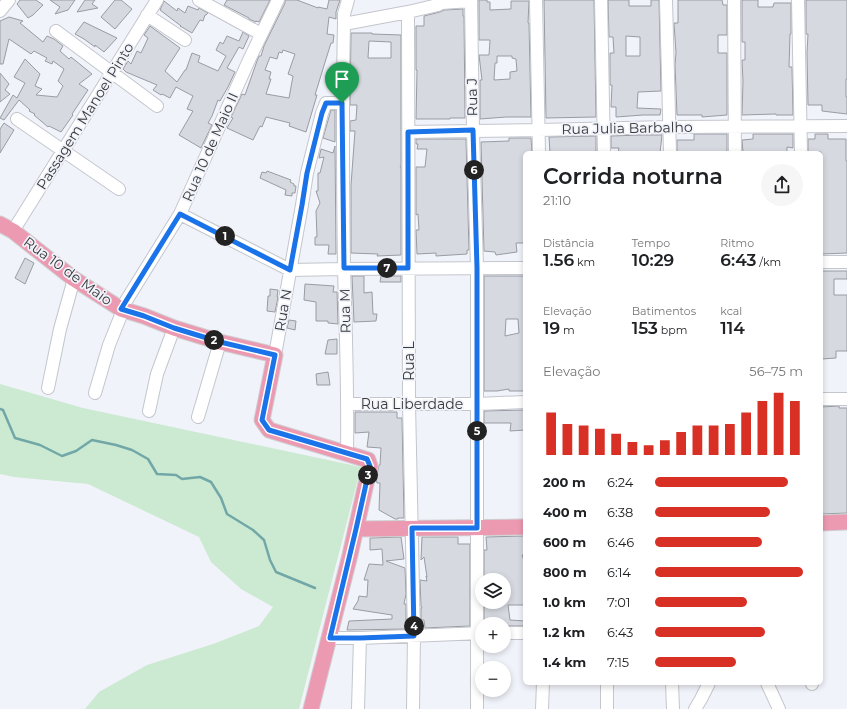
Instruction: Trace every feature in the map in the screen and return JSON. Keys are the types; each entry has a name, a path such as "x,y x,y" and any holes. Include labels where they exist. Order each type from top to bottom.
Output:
{"main road":[{"name":"Rua 10 de Maio","path":"4,228 74,279 122,309 174,328 220,342 275,355"},
{"name":"Rua N","path":"275,355 262,420 269,430 368,460 370,466 356,529"},
{"path":"823,523 847,522"},
{"path":"311,709 330,638 356,529 523,527"}],"street":[{"path":"0,11 9,0"},
{"name":"Passagem Manoel Pinto","path":"4,228 63,151 157,0"},
{"name":"Rua 10 de Maio II","path":"95,394 109,345 122,309 180,214 261,34 278,0"},
{"name":"Rua M","path":"347,453 348,404 344,268 342,103 344,14 348,0"},
{"path":"536,0 539,151"},
{"path":"601,0 604,151"},
{"path":"666,0 670,151"},
{"path":"734,0 735,151"},
{"path":"798,0 801,151"},
{"path":"204,1 261,34"},
{"path":"344,24 408,12 438,5 441,2 471,1"},
{"name":"Rua J","path":"471,1 477,268 477,528"},
{"name":"Rua L","path":"408,12 408,268 409,404 414,636 413,709"},
{"path":"147,15 185,40"},
{"path":"56,31 156,106"},
{"name":"Rua N","path":"275,355 307,173 322,113 326,103 342,103"},
{"path":"17,119 119,189"},
{"name":"Rua Julia Barbalho","path":"408,132 735,126 847,126"},
{"path":"180,214 290,270 344,268 523,268"},
{"path":"823,262 847,262"},
{"path":"48,388 60,328 74,279"},
{"path":"149,411 157,374 174,328"},
{"path":"198,417 220,342"},
{"path":"823,399 847,399"},
{"name":"Rua Liberdade","path":"348,404 477,404 523,402"},
{"path":"477,528 480,617"},
{"path":"330,638 475,633"},
{"path":"511,633 523,633"},
{"path":"358,709 360,638"},
{"path":"477,709 479,653"},
{"path":"542,709 543,685"},
{"path":"607,709 608,685"},
{"path":"672,685 673,709"},
{"path":"700,706 708,685"},
{"path":"768,685 779,709"}],"green space":[{"path":"0,384 83,408 361,467 299,709 85,709 99,692 147,665 213,644 259,626 273,607 241,589 211,562 199,537 88,484 14,477 0,474"}],"building":[{"path":"20,0 36,0 43,5 28,18 17,4"},
{"path":"50,0 75,0 68,10 55,14 60,7"},
{"path":"85,0 95,0 92,4 98,8 77,12"},
{"path":"115,0 121,0 132,9 115,29 101,17"},
{"path":"227,0 270,0 259,22 256,22 224,5"},
{"path":"285,0 297,0 318,8 327,9 329,0 340,0 336,12 336,19 329,17 327,34 334,35 333,43 331,43 315,95 317,95 306,132 289,126 290,123 266,117 262,127 260,126 253,140 227,128 233,118 231,117 242,94 245,95 259,56 261,56 264,46 285,3","holes":["283,50 295,54 288,74 293,76 289,98 266,94 271,79 269,79 271,72 265,70 270,57 277,59 279,52 282,53"]},
{"path":"479,0 487,0 487,2 490,2 490,10 511,9 511,1 529,1 528,23 531,117 480,119 480,80 482,80 479,55 489,55 490,40 479,40","holes":["497,56 512,56 512,58 516,59 517,71 510,72 510,79 494,80"]},
{"path":"544,0 594,0 596,117 546,118"},
{"path":"608,0 629,0 629,6 651,6 651,0 659,0 661,91 638,92 637,108 661,109 660,115 616,117 616,107 611,107 612,85 610,85 610,53 614,53 613,37 609,37","holes":["626,36 640,37 640,56 626,56"]},
{"path":"678,0 722,0 723,5 727,5 727,35 718,35 718,53 727,53 727,115 702,117 702,115 677,115 674,23 678,23"},
{"path":"742,0 758,0 758,7 773,7 774,3 791,3 789,67 792,67 793,115 742,115 742,60 745,60 745,42 742,42"},
{"path":"806,0 847,0 847,114 822,111 822,105 808,105 808,34 806,34"},
{"path":"164,1 177,11 178,8 185,13 188,6 198,10 199,8 208,13 205,15 203,21 200,20 192,33 180,26 160,10"},
{"path":"463,9 465,118 416,119 416,26 424,26 424,16 444,10"},
{"path":"9,17 23,21 20,23 43,42 47,36 54,39 63,46 60,51 69,59 71,57 92,74 79,84 88,90 61,132 49,126 48,127 34,115 35,114 29,111 30,110 19,100 4,120 0,118 13,95 17,98 25,83 14,77 25,59 40,74 35,86 42,89 36,95 57,97 63,86 58,81 64,69 53,61 52,64 45,61 47,58 34,51 31,54 9,39 3,64 0,64 0,21"},
{"path":"84,22 117,38 104,52 95,45 95,47 75,34"},
{"path":"150,26 180,48 165,71 177,82 186,70 192,53 200,56 198,62 218,71 226,56 216,50 220,42 223,44 227,36 239,41 243,32 249,36 243,49 239,47 227,68 235,72 220,101 218,100 208,123 212,125 201,148 179,135 193,111 187,109 193,96 176,87 170,98 162,94 161,95 153,90 157,85 126,72 123,69 128,61 131,64 137,51 141,53 148,38 144,35"},
{"path":"351,33 401,35 401,255 377,256 378,254 351,253 351,185 355,131 350,131 350,121 356,120 357,105 350,105","holes":["369,41 391,42 391,58 368,58"]},
{"path":"0,73 9,84 5,90 10,94 0,102"},
{"path":"331,110 335,110 335,142 323,138"},
{"path":"4,123 14,130 0,153 0,129"},
{"path":"694,134 727,134 727,151 677,151 677,140 694,140"},
{"path":"753,134 793,134 793,148 787,147 787,151 743,151 742,140 753,139"},
{"path":"815,134 828,134 828,139 846,139 847,253 823,254 823,151 808,151 808,139 815,139"},
{"path":"662,135 660,151 618,151 619,148 611,148 611,136"},
{"path":"596,136 596,151 550,151 549,137"},
{"path":"509,138 531,138 532,151 523,151 523,243 516,243 517,252 496,255 495,252 484,251 481,142 509,141"},
{"path":"416,139 466,139 469,250 467,250 467,254 436,256 436,253 417,254 416,230 419,230 418,214 416,215 416,167 425,167 427,149 417,149 418,144 416,144"},
{"path":"335,146 336,254 328,254 329,245 315,245 315,237 317,237 316,211 320,203 316,191 318,191 318,173 320,173 324,157 319,158 321,149 333,153"},
{"path":"267,171 291,180 290,182 296,186 295,193 292,193 292,196 285,195 286,190 260,178 262,172 266,173"},
{"path":"25,258 34,263 25,284 15,278"},
{"path":"823,271 847,271 847,279 834,279 834,295 847,295 847,351 836,351 836,358 823,359"},
{"path":"352,276 364,276 364,293 372,292 373,314 377,314 376,321 354,322"},
{"path":"381,276 401,276 401,282 380,282"},
{"path":"484,276 523,276 523,391 509,391 509,389 484,391","holes":["506,319 518,319 519,333 505,336"]},
{"path":"305,284 334,286 333,292 337,292 338,324 328,323 328,321 316,321 316,302 304,300"},
{"path":"270,289 278,290 275,312 267,311"},
{"path":"289,320 296,321 295,330 287,328"},
{"path":"337,339 337,354 325,354 328,340"},
{"path":"328,372 330,385 317,385 316,374"},
{"path":"839,406 839,408 847,408 847,513 823,514 823,407"},
{"path":"523,410 523,430 510,431 511,423 484,423 484,411"},
{"path":"355,412 397,412 397,418 402,418 404,518 395,519 379,510 380,483 377,483 376,479 380,465 381,448 367,447 369,432 355,433"},
{"path":"523,536 523,605 511,605 511,573 484,573 484,550 487,550 486,537"},
{"path":"401,537 404,559 386,561 405,568 406,594 404,604 406,604 406,629 347,630 349,621 392,619 392,615 353,609 359,596 367,597 368,580 364,580 369,564 383,565 382,549 370,550 370,538"},
{"path":"422,537 458,537 458,544 470,544 470,626 425,628 424,620 421,620 422,608 420,580 427,581 424,557 421,560"},
{"path":"484,609 509,609 510,617 484,617"},
{"path":"511,620 523,621 523,626 511,626"}],"waterway":[{"path":"0,409 3,410 15,438 40,445 62,456 76,451 92,440 132,450 148,459 157,474 176,475 182,479 200,477 211,482 221,498 227,514 253,530 264,540 270,560 276,572 315,588"}],"route":[{"path":"326,103 342,103 344,268 408,268 408,132 473,130 477,268 477,528 412,528 414,636 330,638 370,466 367,459 269,430 262,420 275,355 220,342 174,328 121,309 180,214 290,270 307,173 322,113 326,103"}]}
